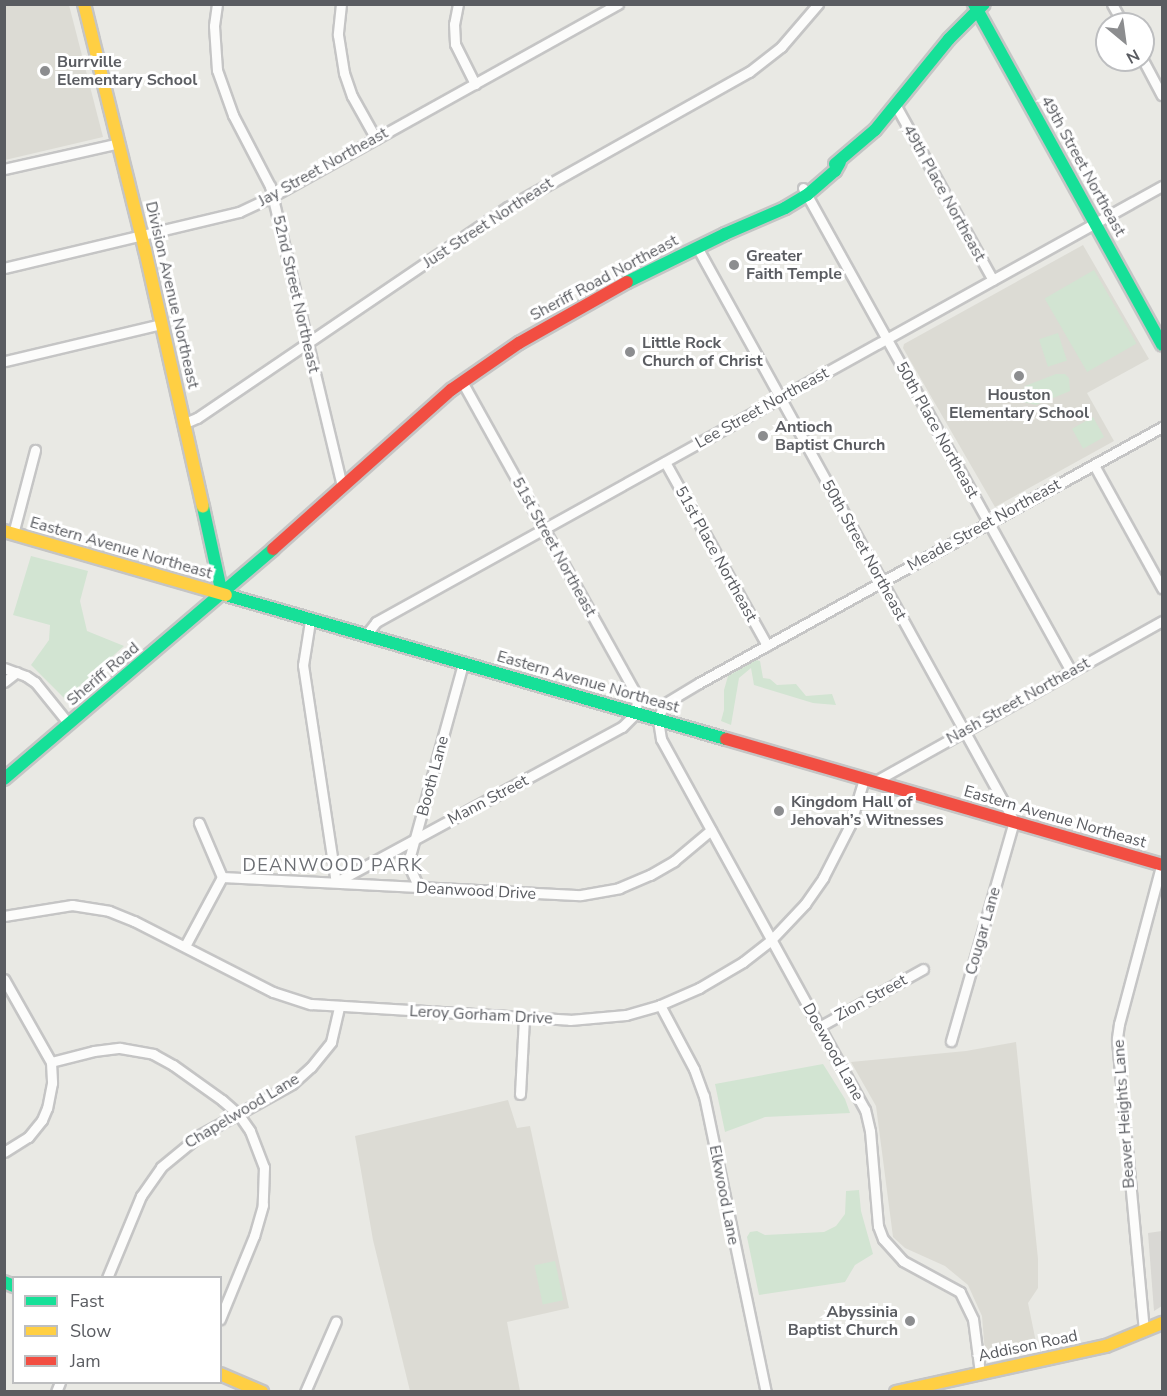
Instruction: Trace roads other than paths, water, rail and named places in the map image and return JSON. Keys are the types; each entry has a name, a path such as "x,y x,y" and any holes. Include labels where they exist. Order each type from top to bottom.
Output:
{"main road":[{"name":"Division Avenue Northeast","path":"84,4 142,237 222,594"},
{"name":"Sheriff Road Northeast","path":"222,594 423,415 457,393 463,382 519,343 569,312 697,247 767,215 775,214 836,171 840,162 896,106 979,9 994,4"},
{"name":"49th Street Northeast","path":"979,9 1162,345"},
{"name":"Eastern Avenue Northeast","path":"9,532 310,621 366,635 1162,864"},
{"name":"Sheriff Road","path":"4,779 222,594"},
{"name":"Addison Road","path":"896,1392 1106,1346 1162,1323"},
{"path":"222,1375 262,1392"}],"street":[{"name":"52nd Street Northeast","path":"217,4 215,52 222,88 273,196 342,486"},
{"path":"341,4 338,42 344,73 352,96 376,139"},
{"path":"458,4 454,24 455,44 476,84"},
{"name":"Jay Street Northeast","path":"4,268 227,217 273,196 618,4"},
{"name":"Just Street Northeast","path":"184,423 197,418 508,207 749,72 782,47 818,4"},
{"path":"1150,72 1162,95"},
{"name":"49th Place Northeast","path":"896,106 993,280"},
{"path":"4,169 119,142"},
{"name":"Lee Street Northeast","path":"366,635 376,622 1162,186"},
{"name":"50th Place Northeast","path":"805,191 1071,672"},
{"name":"50th Street Northeast","path":"697,247 1014,821"},
{"path":"5,361 162,324"},
{"name":"51st Street Northeast","path":"463,382 637,696 636,713"},
{"name":"Meade Street Northeast","path":"658,719 664,704 1162,427"},
{"path":"9,532 35,450"},
{"name":"51st Place Northeast","path":"665,462 767,645"},
{"path":"1094,465 1162,588"},
{"path":"310,621 303,665 336,882"},
{"name":"Nash Street Northeast","path":"869,780 964,731 1162,621"},
{"name":"Booth Lane","path":"419,888 409,866 463,663"},
{"path":"4,668 35,682 69,724"},
{"path":"4,682 17,672"},
{"name":"Mann Street","path":"336,882 622,727 636,713"},
{"name":"Doewood Lane","path":"658,719 661,739 865,1110 870,1131 878,1226 883,1239 908,1264 960,1292 973,1319 980,1373"},
{"name":"Leroy Gorham Drive","path":"4,916 59,906 89,906 126,917 293,1000 339,1007 524,1018 592,1019 626,1015 660,1005 723,976 771,940 805,904 823,878 850,825 869,780"},
{"name":"Cougar Lane","path":"951,1041 1014,821"},
{"path":"185,946 222,877 199,823"},
{"name":"Deanwood Drive","path":"222,877 581,895 604,891 650,875 674,861 711,830"},
{"name":"Beaver Heights Lane","path":"1144,1331 1117,1038 1162,864"},
{"name":"Zion Street","path":"819,1027 923,969"},
{"path":"4,1152 28,1137 42,1120 51,1095 51,1062 5,980"},
{"name":"Elkwood Lane","path":"660,1005 694,1069 704,1096 766,1392"},
{"name":"Chapelwood Lane","path":"108,1276 141,1196 161,1167 191,1142 292,1084 311,1068 331,1042 339,1007"},
{"path":"520,1094 524,1018"},
{"path":"51,1062 94,1051 120,1048 153,1054 173,1065 239,1115 263,1159 264,1192 254,1236 222,1314"},
{"path":"304,1392 336,1320"}],"place":[{"name":"Burrville Elementary School","path":"45,71"},
{"name":"Greater Faith Temple","path":"734,265"},
{"name":"Little Rock Church of Christ","path":"630,352"},
{"name":"Houston Elementary School","path":"1019,376"},
{"name":"Antioch Baptist Church","path":"763,436"},
{"name":"Kingdom Hall of Jehovah’s Witnesses","path":"779,811"},
{"name":"Abyssinia Baptist Church","path":"910,1321"}],"district":[{"name":"DEANWOOD PARK","path":"333,865"}]}
